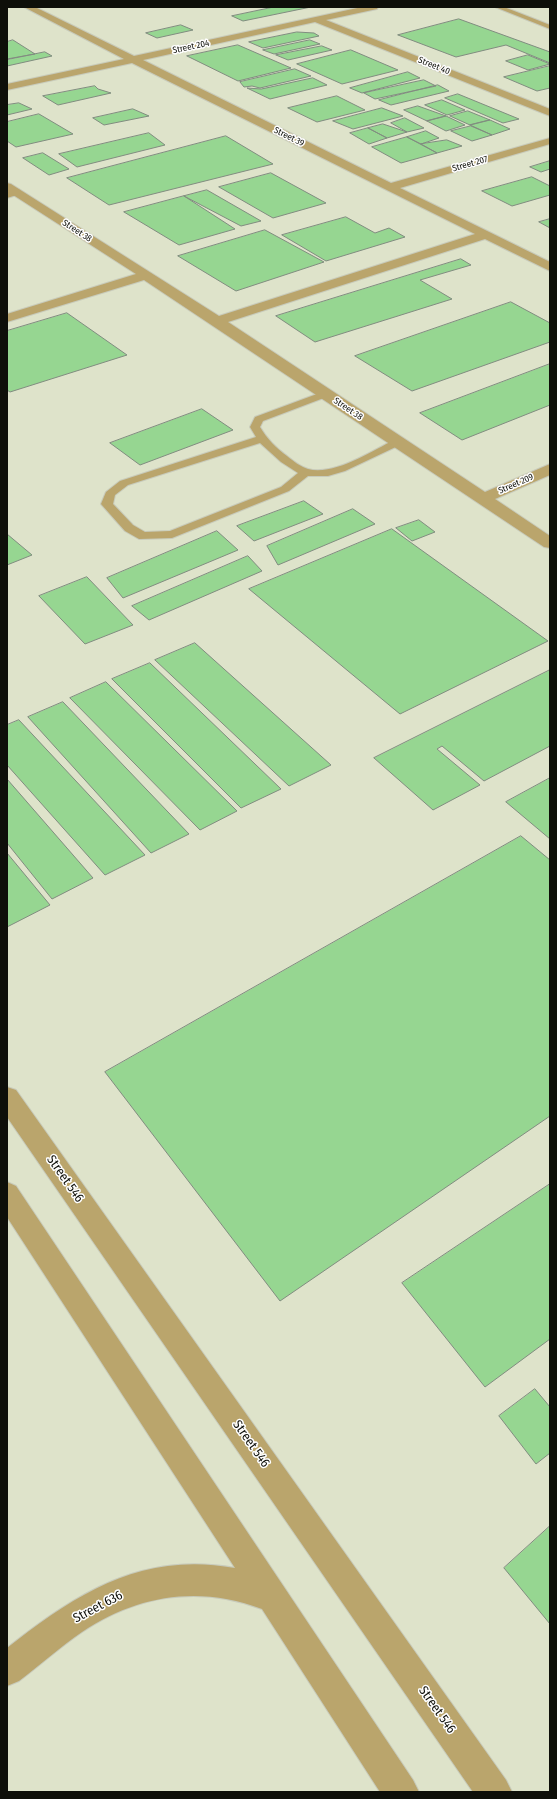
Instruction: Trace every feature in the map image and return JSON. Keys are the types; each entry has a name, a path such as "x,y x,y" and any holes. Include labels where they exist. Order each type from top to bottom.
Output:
{"street":[{"name":"Street 39","path":"28,7 550,267"},
{"name":"Street 204","path":"7,87 374,7"},
{"name":"Street 40","path":"317,20 550,113"},
{"name":"Street 207","path":"390,187 550,141"},
{"name":"Street 38","path":"10,191 147,275 550,543"},
{"path":"217,321 486,235"},
{"path":"7,318 147,275"},
{"name":"Street 209","path":"483,499 550,468"},
{"name":"Street 546","path":"7,1097 494,1792"},
{"path":"7,1194 401,1792"},
{"name":"Street 636","path":"7,1669 80,1614 118,1594 157,1583 196,1579 235,1584 273,1597"}],"lane":[{"path":"498,7 550,27"},
{"path":"325,394 259,419 254,427 262,439 278,454 306,472 329,473 398,442"},
{"path":"262,439 124,483 110,494 107,504 129,528 143,536 172,534 285,489 306,472"}],"shaded area":[{"path":"7,7 550,7 550,1792 7,1792"}],"building":[{"path":"274,7 311,7 243,21 232,16"},
{"path":"459,19 550,52 550,63 506,45 456,57 398,35"},
{"path":"181,25 193,30 157,38 146,33"},
{"path":"297,32 314,33 319,36 263,48 249,42"},
{"path":"13,40 35,54 7,59 7,42"},
{"path":"310,40 320,44 274,54 263,50"},
{"path":"238,45 291,68 238,81 187,56"},
{"path":"322,46 332,50 288,60 276,55"},
{"path":"351,50 398,70 342,84 297,64"},
{"path":"45,52 52,56 7,66 7,60"},
{"path":"528,55 550,64 528,70 506,61"},
{"path":"550,66 550,88 537,91 504,77"},
{"path":"295,69 311,76 260,88 252,86 244,87 240,82"},
{"path":"408,72 420,78 362,93 350,88"},
{"path":"313,78 327,85 270,99 247,88 261,89"},
{"path":"424,80 436,86 375,99 364,93"},
{"path":"438,85 449,91 391,105 379,100"},
{"path":"95,86 98,89 111,93 58,105 43,96"},
{"path":"458,94 519,119 503,123 445,98"},
{"path":"337,96 365,110 317,122 288,108"},
{"path":"442,100 465,110 447,115 425,105"},
{"path":"19,103 32,109 7,115 7,105"},
{"path":"418,106 446,116 427,121 404,110"},
{"path":"382,108 403,116 353,129 333,121"},
{"path":"133,109 149,116 104,125 93,118"},
{"path":"468,111 490,120 470,125 450,116"},
{"path":"39,114 73,134 16,147 7,141 7,122"},
{"path":"446,116 465,125 446,131 427,121"},
{"path":"405,118 424,128 407,132 391,123"},
{"path":"490,120 510,129 492,135 470,125"},
{"path":"383,124 407,132 387,138 368,128"},
{"path":"471,126 492,135 472,141 451,131"},
{"path":"368,128 387,138 369,144 350,133"},
{"path":"426,131 439,138 421,144 407,137"},
{"path":"149,133 165,145 77,167 59,154"},
{"path":"226,136 273,164 109,205 67,178"},
{"path":"407,137 437,153 401,163 372,147"},
{"path":"447,140 462,146 437,153 421,144"},
{"path":"43,153 69,169 49,175 23,158"},
{"path":"550,161 550,169 541,172 530,167"},
{"path":"271,173 326,203 273,218 219,187"},
{"path":"532,177 550,186 550,195 512,206 482,191"},
{"path":"207,190 261,221 241,226 184,196"},
{"path":"184,196 235,229 179,245 124,212"},
{"path":"346,217 375,233 389,228 405,237 326,261 282,235"},
{"path":"550,219 550,228 539,222"},
{"path":"265,230 324,262 236,291 178,256"},
{"path":"461,259 471,265 420,280 452,299 315,342 276,316"},
{"path":"511,302 550,323 550,342 412,391 355,356"},
{"path":"67,313 127,355 10,392 7,390 7,331"},
{"path":"550,364 550,405 462,440 420,413"},
{"path":"202,409 233,430 140,465 110,443"},
{"path":"304,501 323,514 254,541 237,526"},
{"path":"353,509 375,524 278,565 267,546"},
{"path":"419,520 435,532 412,541 396,528"},
{"path":"392,529 548,641 400,714 249,589"},
{"path":"217,531 238,550 123,598 107,578"},
{"path":"7,534 32,555 7,565"},
{"path":"248,556 262,571 149,620 132,606"},
{"path":"87,577 133,625 85,644 39,596"},
{"path":"195,643 331,765 289,786 155,660"},
{"path":"150,663 281,789 241,808 112,679"},
{"path":"550,670 550,746 484,781 442,746 437,749 480,785 433,810 374,758"},
{"path":"106,682 237,811 200,830 70,698"},
{"path":"63,702 189,834 151,853 28,717"},
{"path":"19,720 145,855 105,875 7,765 7,725"},
{"path":"550,778 550,839 506,802"},
{"path":"7,779 93,878 52,899 7,843"},
{"path":"521,836 550,860 550,1116 280,1301 105,1072"},
{"path":"7,853 50,905 7,927"},
{"path":"550,1184 550,1339 485,1387 402,1283"},
{"path":"535,1389 550,1407 550,1453 536,1464 499,1416"},
{"path":"550,1526 550,1624 504,1568"}]}
